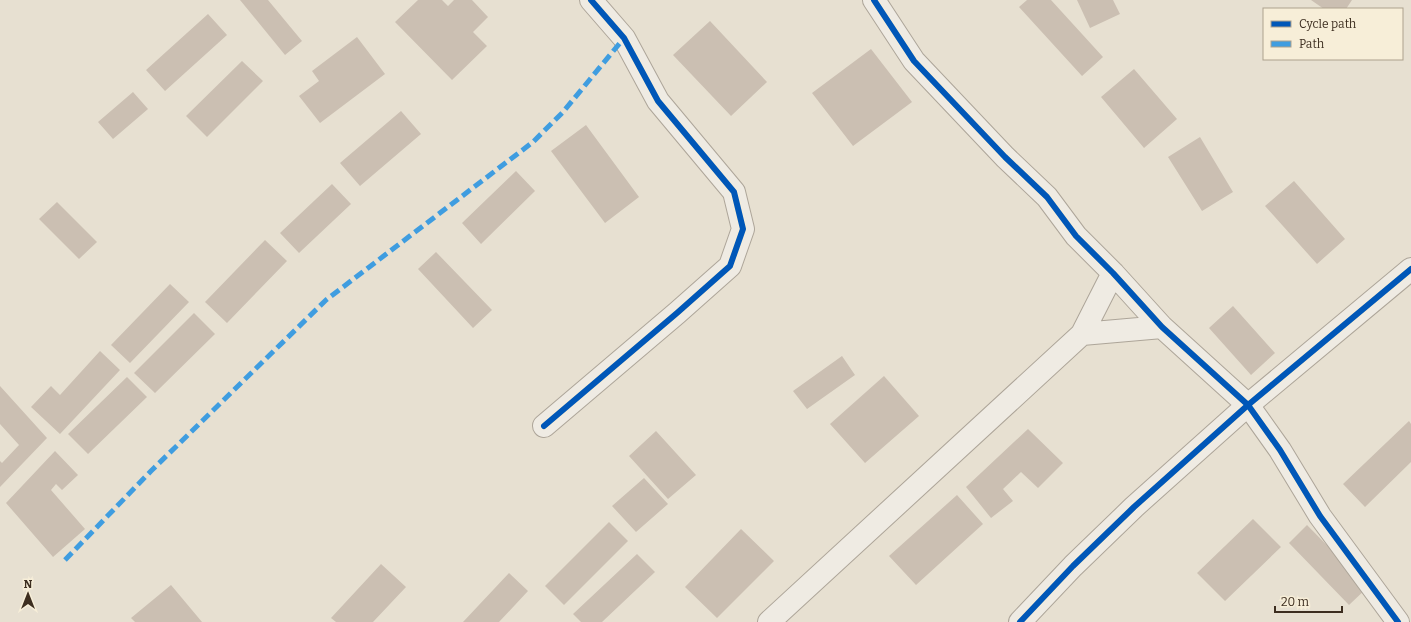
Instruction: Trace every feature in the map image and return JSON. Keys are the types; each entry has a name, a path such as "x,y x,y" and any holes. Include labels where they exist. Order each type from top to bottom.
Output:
{"street":[{"path":"544,426 730,266 743,229 734,192 658,101 624,38 591,0"},
{"path":"874,0 914,61 1006,157 1047,197 1076,236 1113,272 1162,327 1248,405 1280,450 1320,516 1398,622"},
{"path":"1020,622 1073,566 1134,507 1248,405 1411,269"},
{"path":"769,622 1082,334 1113,272"},
{"path":"1082,334 1162,327"}],"building":[{"path":"240,0 268,0 302,41 285,55"},
{"path":"418,0 442,0 448,6 454,0 472,0 488,17 473,32 487,46 452,80 395,22"},
{"path":"1027,0 1051,0 1103,57 1082,76 1019,7"},
{"path":"1077,0 1113,0 1120,14 1090,28"},
{"path":"1311,0 1352,0 1347,8 1323,8"},
{"path":"208,14 227,35 165,91 146,70"},
{"path":"710,21 767,82 731,116 673,55"},
{"path":"357,37 385,74 320,123 299,96 319,81 312,71"},
{"path":"871,49 912,102 853,146 812,93"},
{"path":"242,61 263,81 207,137 186,116"},
{"path":"1134,69 1177,119 1144,148 1101,97"},
{"path":"133,92 148,109 113,139 98,122"},
{"path":"401,111 421,134 360,186 340,163"},
{"path":"586,125 639,197 605,223 551,151"},
{"path":"1200,137 1233,192 1202,211 1168,157"},
{"path":"516,171 535,191 481,244 462,223"},
{"path":"1294,181 1345,239 1317,264 1265,206"},
{"path":"332,184 351,204 299,253 280,233"},
{"path":"57,202 97,242 79,259 39,219"},
{"path":"265,240 287,261 227,323 205,302"},
{"path":"436,252 492,310 473,328 418,269"},
{"path":"170,284 189,302 130,363 111,345"},
{"path":"1233,306 1275,353 1251,375 1209,328"},
{"path":"194,313 215,334 155,393 134,373"},
{"path":"100,351 120,370 60,434 31,407 51,386 60,395"},
{"path":"842,356 855,375 807,409 793,391"},
{"path":"884,376 919,416 865,463 830,424"},
{"path":"127,377 147,397 88,454 68,434"},
{"path":"0,386 47,438 0,487 0,461 2,463 19,445 0,424"},
{"path":"1409,421 1411,424 1411,462 1365,507 1343,484"},
{"path":"1028,429 1063,463 1038,488 1021,472 1003,489 1013,501 991,518 966,487"},
{"path":"656,431 696,475 668,499 629,456"},
{"path":"55,451 78,475 62,490 56,484 51,490 85,529 53,557 6,503"},
{"path":"644,478 668,504 636,532 612,506"},
{"path":"957,495 983,524 916,585 889,556"},
{"path":"1253,519 1281,547 1225,601 1197,573"},
{"path":"609,522 628,541 564,605 545,586"},
{"path":"1307,525 1368,587 1349,605 1289,543"},
{"path":"741,529 774,561 717,618 685,587"},
{"path":"637,554 655,572 602,622 581,622 573,614"},
{"path":"381,564 406,587 373,622 336,622 331,618"},
{"path":"509,573 528,591 499,622 463,622"},
{"path":"171,585 202,622 135,622 131,618"}],"marked path":[{"path":"65,560 151,471 326,300 533,142 563,112 624,38"}],"cycle path":[{"path":"544,426 730,266 743,229 734,192 658,101 624,38 591,0"},
{"path":"874,0 914,61 1005,157 1047,197 1076,236 1113,273 1162,327 1248,405 1280,450 1320,516 1398,622"},
{"path":"1020,622 1073,566 1134,507 1248,405 1411,269"}]}
